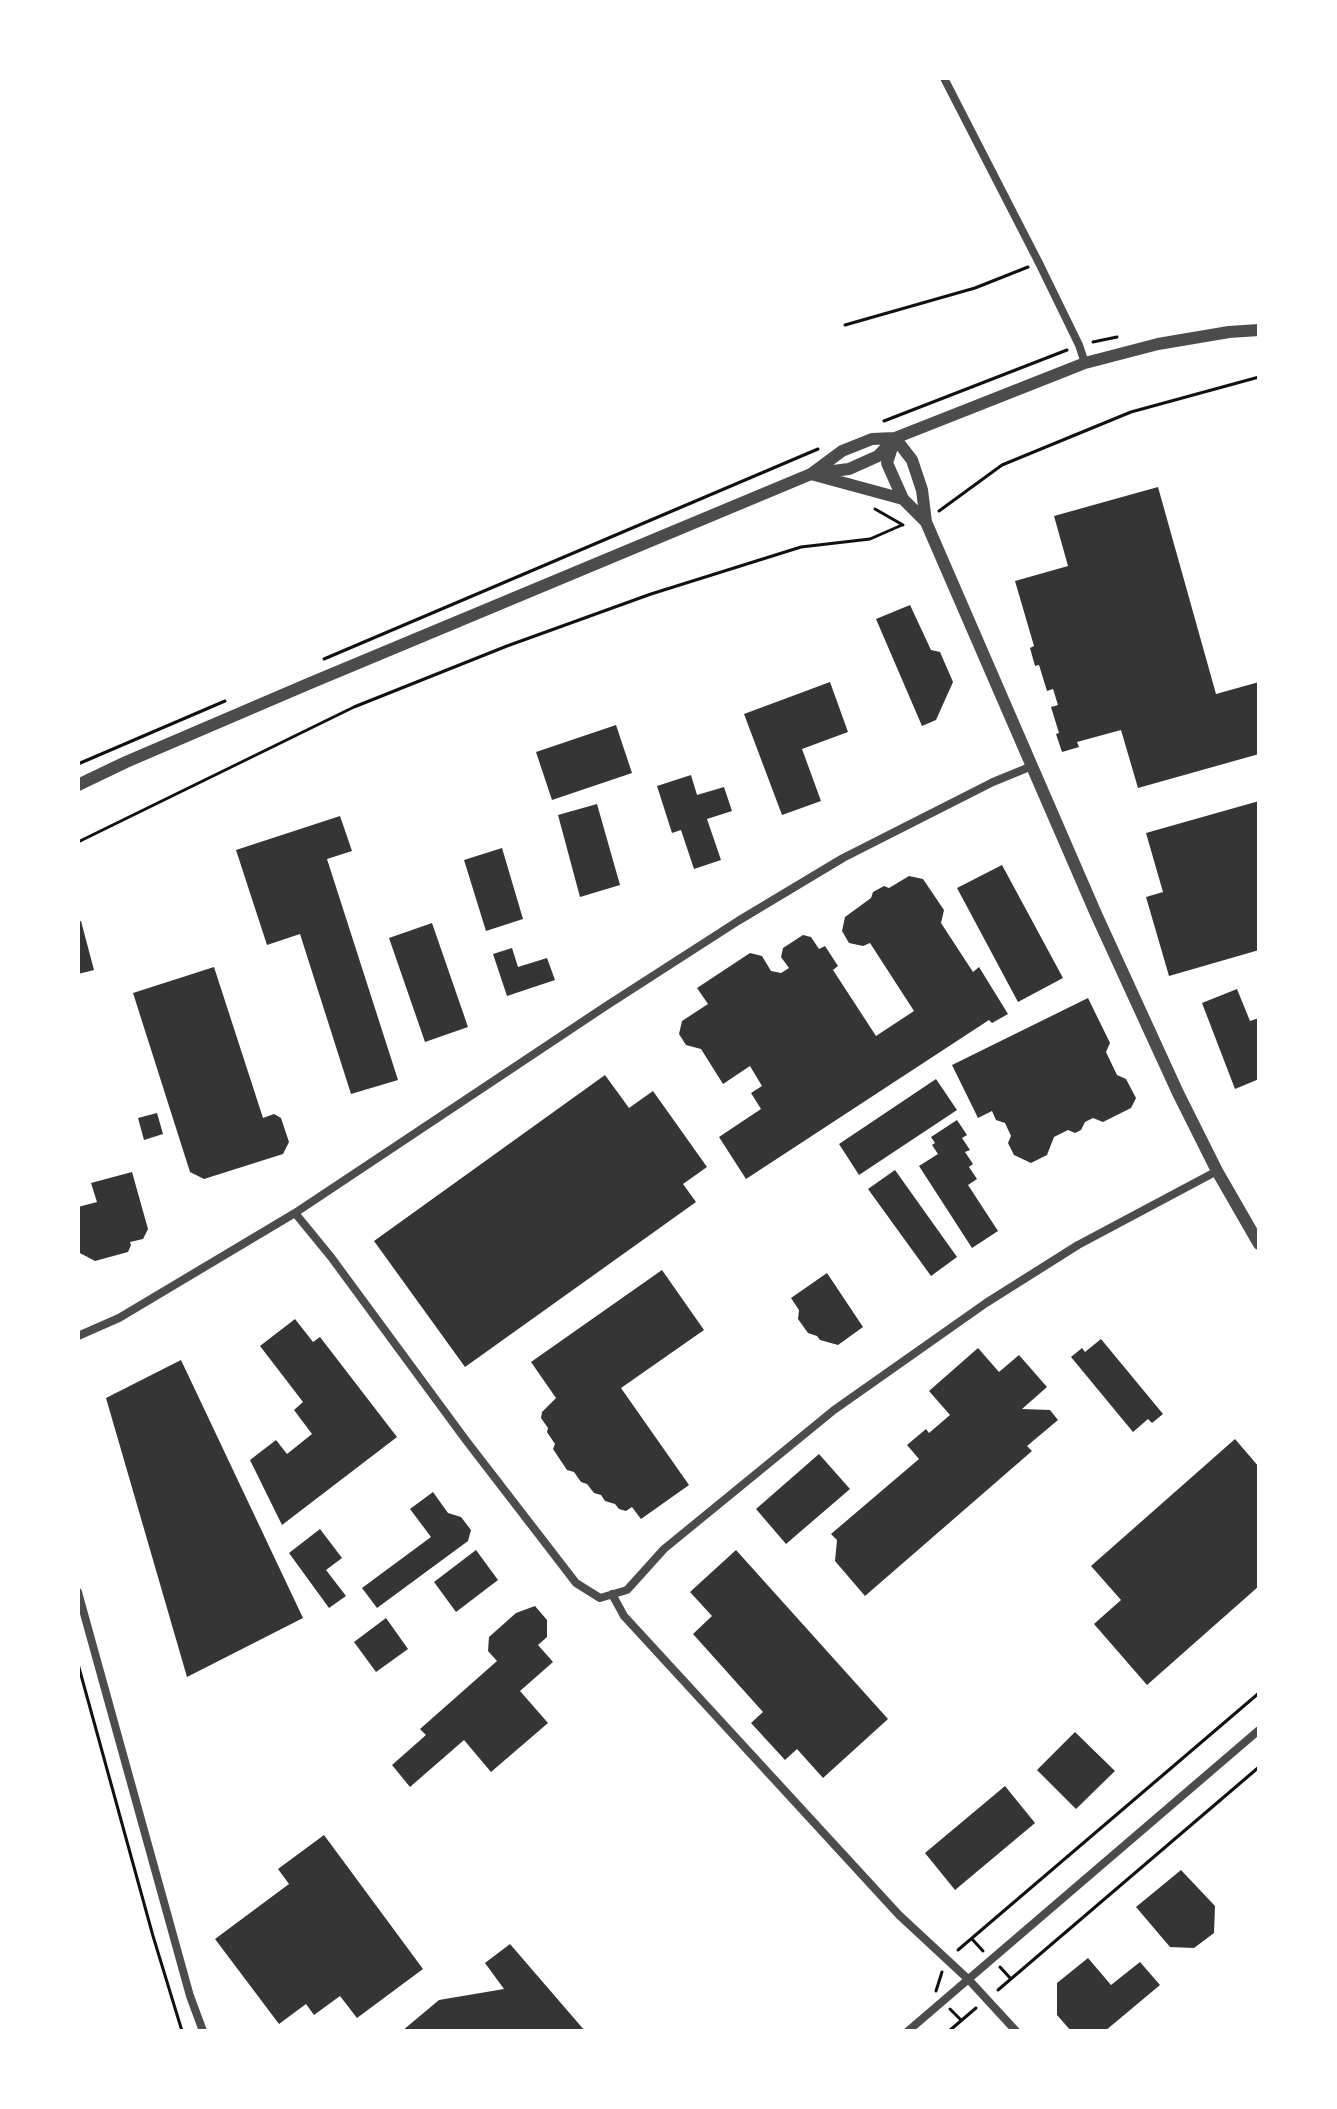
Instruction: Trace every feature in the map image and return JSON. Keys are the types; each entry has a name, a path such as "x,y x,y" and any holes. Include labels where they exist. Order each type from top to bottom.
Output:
{"street":[{"path":"944,78 1039,263 1085,363"},
{"path":"78,785 308,684 811,474 842,451 872,439 895,438 1085,363 1158,344 1259,330"},
{"path":"811,474 849,469 878,456 895,438"},
{"path":"895,438 887,463 903,499 926,522"},
{"path":"895,438 912,460 922,490 926,522 1096,914 1178,1093 1217,1171 1259,1244"},
{"path":"811,474 903,499"},
{"path":"78,1336 119,1318 295,1213 515,1065 751,913 843,858 993,782 1032,766"},
{"path":"295,1213 576,1583 600,1598 627,1590 664,1549 834,1410 986,1303 1078,1245 1217,1171"},
{"path":"78,1592 190,1996 203,2031"},
{"path":"612,1594 624,1616 899,1915 969,1980 1016,2031"},
{"path":"908,2031 1259,1730"}],"path":[{"path":"845,325 975,288 1039,263"},
{"path":"926,522 1002,465 1131,412 1259,377"},
{"path":"78,842 354,707 507,646 651,594 801,547 870,539 902,525"},
{"path":"78,1664 182,2031"},
{"path":"961,2020 935,1989 947,1960 1259,1693"},
{"path":"949,2031 1259,1767"}],"building":[{"path":"1158,487 1216,694 1259,682 1259,754 1138,788 1121,730 1077,742 1079,747 1062,752 1051,707 1058,705 1053,689 1047,691 1039,665 1035,666 1030,648 1034,646 1015,581 1068,566 1054,516"},
{"path":"910,605 931,650 940,652 953,682 936,720 922,726 876,619"},
{"path":"830,682 848,732 802,749 821,801 782,815 744,714"},
{"path":"616,725 632,773 552,800 536,752"},
{"path":"691,775 697,795 724,787 732,811 707,819 721,860 694,869 681,830 672,833 657,786"},
{"path":"1259,801 1259,950 1169,976 1146,897 1163,892 1146,833"},
{"path":"597,804 620,885 580,897 558,815"},
{"path":"340,816 352,851 327,859 398,1080 351,1094 300,934 267,945 236,850"},
{"path":"502,848 523,919 486,931 464,860"},
{"path":"1002,865 1063,978 1018,1002 957,888"},
{"path":"909,876 923,879 944,910 941,923 973,972 979,967 1008,1014 992,1023 989,1020 746,1179 719,1137 761,1109 751,1093 762,1086 750,1066 723,1084 701,1049 686,1045 679,1034 682,1021 708,1004 697,988 750,953 762,956 771,971 781,973 789,968 781,957 783,948 803,935 811,937 819,949 825,946 838,966 833,970 876,1036 914,1011 870,943 863,946 849,943 842,931 845,917 871,898 873,892 884,886 889,888"},
{"path":"81,921 94,970 78,974 78,922"},
{"path":"432,923 468,1027 425,1042 389,938"},
{"path":"512,948 518,967 547,958 555,980 507,996 493,954"},
{"path":"214,967 263,1118 274,1114 281,1118 289,1142 283,1154 204,1179 190,1172 133,993"},
{"path":"1237,989 1250,1021 1259,1018 1259,1079 1235,1089 1202,1003"},
{"path":"1088,998 1110,1043 1106,1052 1117,1075 1126,1079 1136,1098 1131,1108 1103,1122 1093,1118 1075,1133 1068,1130 1054,1137 1047,1155 1031,1163 1014,1155 1008,1143 1011,1136 1005,1123 996,1120 992,1111 978,1118 952,1065"},
{"path":"605,1075 629,1108 653,1091 707,1167 683,1184 696,1202 465,1367 374,1241"},
{"path":"936,1079 957,1110 859,1175 839,1144"},
{"path":"157,1113 163,1134 144,1140 138,1118"},
{"path":"957,1120 967,1135 962,1138 970,1150 965,1152 973,1164 969,1167 977,1179 968,1185 998,1231 972,1248 919,1166 938,1154 931,1137"},
{"path":"895,1170 957,1257 931,1276 868,1189"},
{"path":"132,1172 148,1229 143,1239 130,1242 128,1252 95,1261 78,1252 78,1207 97,1202 91,1183"},
{"path":"662,1270 704,1330 621,1388 689,1485 641,1519 632,1507 626,1511 619,1509 594,1493 574,1472 567,1470 553,1449 555,1444 541,1418 542,1412 556,1398 531,1362"},
{"path":"827,1273 863,1327 838,1345 808,1333 798,1319 799,1310 791,1298"},
{"path":"295,1319 313,1342 320,1337 397,1437 282,1525 250,1460 276,1440 287,1454 312,1434 294,1410 303,1402 260,1346"},
{"path":"1101,1339 1163,1414 1152,1423 1148,1419 1133,1432 1071,1357 1082,1348 1085,1352"},
{"path":"978,1348 999,1372 1019,1355 1047,1387 1022,1409 1050,1410 1058,1420 1027,1446 1032,1451 865,1596 835,1561 837,1540 831,1534 919,1459 907,1445 926,1429 929,1433 950,1415 929,1391"},
{"path":"181,1360 303,1618 187,1677 106,1398"},
{"path":"1235,1439 1259,1467 1259,1586 1147,1685 1094,1624 1121,1600 1091,1566"},
{"path":"819,1454 850,1489 786,1544 756,1509"},
{"path":"433,1492 448,1513 461,1517 471,1530 468,1541 377,1608 362,1588 431,1537 410,1509"},
{"path":"320,1529 342,1558 326,1570 346,1596 329,1608 289,1553"},
{"path":"476,1550 498,1580 456,1612 434,1582"},
{"path":"736,1550 888,1719 823,1778 797,1749 785,1760 751,1723 763,1712 693,1634 712,1616 690,1592"},
{"path":"535,1606 547,1620 547,1637 538,1645 553,1662 520,1691 548,1723 491,1772 464,1740 410,1787 392,1765 426,1735 420,1729 497,1661 488,1651 489,1637 516,1613"},
{"path":"386,1618 408,1649 376,1672 354,1642"},
{"path":"1075,1732 1115,1771 1076,1809 1037,1770"},
{"path":"1005,1786 1035,1823 955,1890 925,1853"},
{"path":"324,1835 423,1969 357,2018 340,1996 314,2015 306,2004 279,2024 215,1939 289,1884 278,1869"},
{"path":"1181,1870 1215,1906 1214,1933 1194,1948 1170,1947 1136,1907"},
{"path":"510,1944 585,2031 402,2031 439,2000 504,1989 485,1963"},
{"path":"1088,1958 1111,1985 1140,1962 1160,1985 1105,2031 1071,2031 1057,2015 1057,1983"}]}
